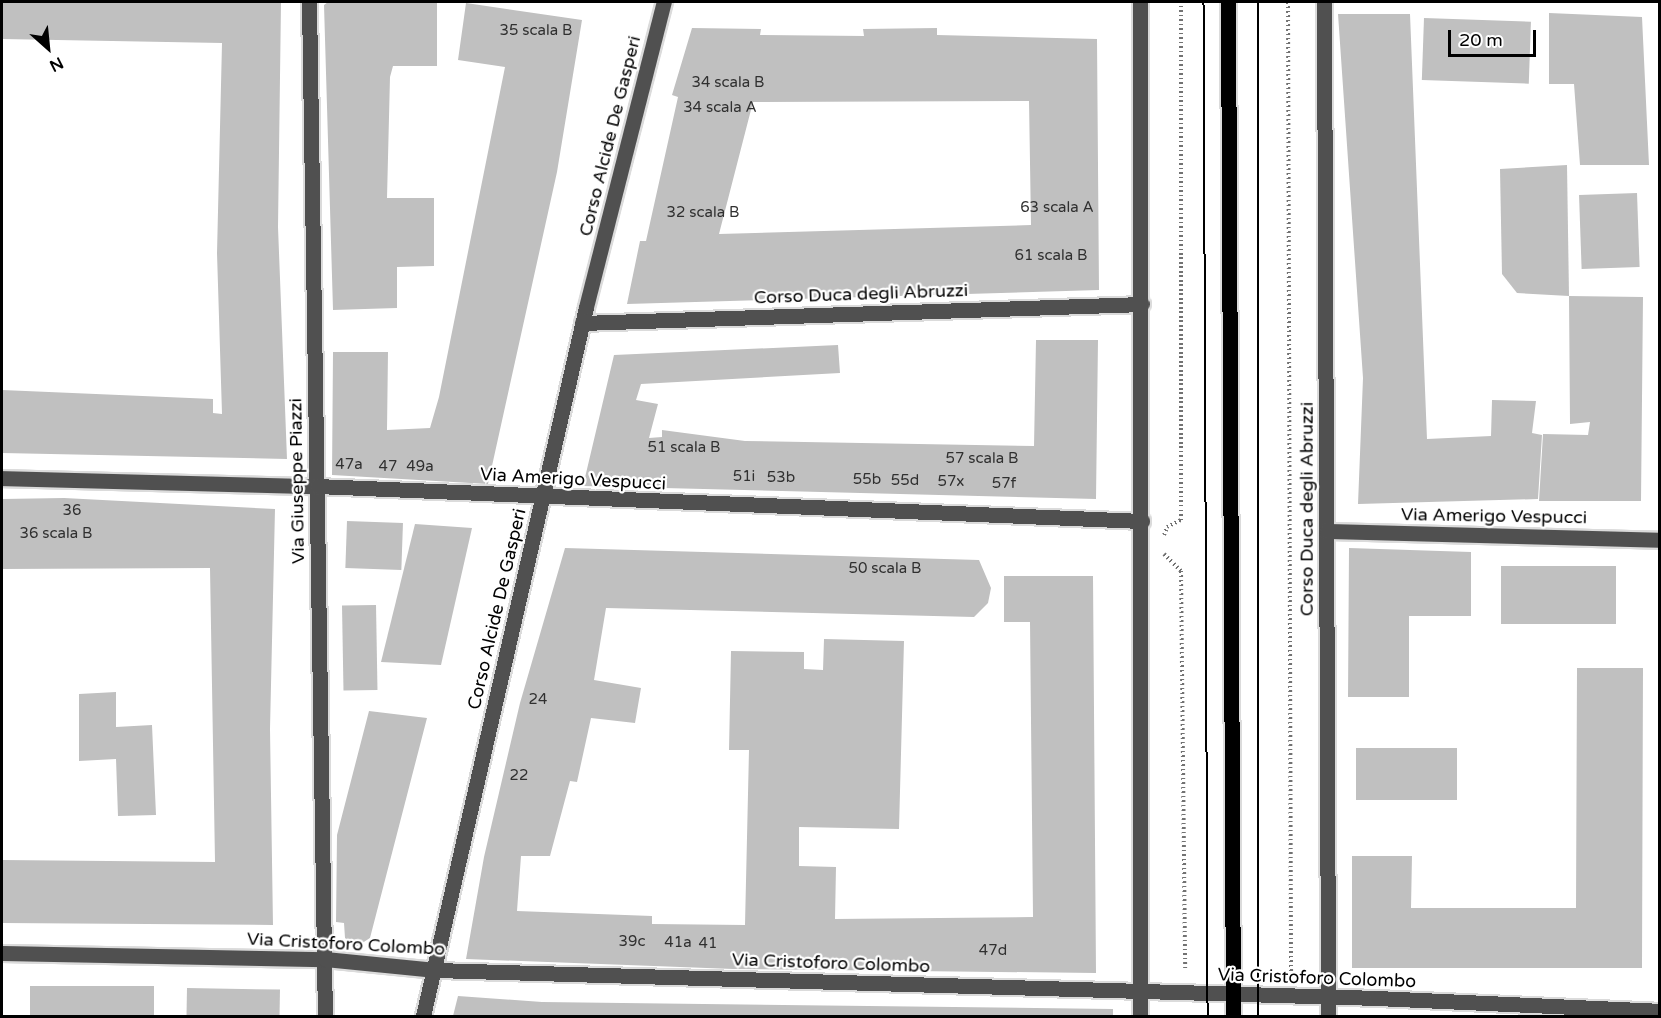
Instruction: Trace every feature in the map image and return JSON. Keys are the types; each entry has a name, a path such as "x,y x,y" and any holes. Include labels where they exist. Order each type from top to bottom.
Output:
{"main road":[{"path":"1228,2 1233,1017"}],"street":[{"name":"Via Giuseppe Piazzi","path":"309,2 325,959"},
{"name":"Corso Alcide De Gasperi","path":"423,1017 582,323 664,2"},
{"path":"1140,2 1142,304 1140,1017"},
{"name":"Corso Duca degli Abruzzi","path":"1323,2 1328,1017"},
{"name":"Corso Duca degli Abruzzi","path":"582,323 1142,304"},
{"name":"Via Amerigo Vespucci","path":"2,477 317,486 542,498 1142,521"},
{"name":"Via Amerigo Vespucci","path":"1327,531 1659,540"},
{"name":"Via Cristoforo Colombo","path":"2,953 325,959 435,970 1328,998 1659,1011"},
{"path":"325,959 325,1017"}],"path":[{"path":"1181,2 1181,520 1167,527 1161,543 1164,555 1181,571 1186,994"},
{"path":"1288,2 1291,971"}],"building":[{"path":"2,2 281,2 278,227 287,459 2,453 2,390 213,399 213,413 222,414 217,253 222,43 2,39"},
{"path":"328,2 437,2 437,66 393,66 390,77 387,198 434,198 434,266 397,267 397,308 333,310 324,5"},
{"path":"466,3 582,20 557,172 488,484 332,475 333,352 388,352 387,430 430,428 439,397 505,67 458,60"},
{"path":"1549,13 1642,17 1649,165 1580,165 1574,84 1549,84"},
{"path":"1338,14 1410,14 1427,439 1491,436 1492,400 1536,401 1532,433 1542,435 1538,499 1358,504 1363,378"},
{"path":"1424,18 1531,22 1529,84 1422,80"},
{"path":"692,28 761,29 760,35 864,36 863,29 937,28 937,35 1097,39 1099,290 627,304 640,241 646,241 678,97 672,95","holes":["1029,101 1031,225 719,234 753,102"]},
{"path":"1567,165 1569,296 1517,293 1502,274 1500,169"},
{"path":"1637,193 1640,267 1582,269 1579,195"},
{"path":"1569,296 1643,297 1641,501 1539,501 1543,434 1588,435 1590,422 1570,424"},
{"path":"1036,340 1098,340 1096,499 583,486 614,355 838,345 840,373 641,384 636,400 658,404 649,438 662,437 662,430 745,441 1034,446"},
{"path":"64,498 275,509 270,729 273,925 2,923 2,860 215,862 210,568 2,569 2,499"},
{"path":"347,521 403,523 401,570 345,568"},
{"path":"415,524 472,528 441,665 381,662"},
{"path":"565,548 979,560 991,588 988,603 974,617 606,608 594,680 641,688 635,723 591,718 577,782 570,781 550,856 521,856 517,911 652,916 652,924 745,925 749,750 729,750 731,651 804,652 804,669 823,670 824,639 904,641 899,829 799,827 799,866 836,867 835,919 1033,917 1030,622 1004,622 1004,576 1093,576 1096,973 733,969 466,959 484,857 520,703"},
{"path":"1349,548 1471,552 1471,616 1409,616 1409,697 1348,697"},
{"path":"1501,566 1616,566 1616,624 1501,624"},
{"path":"376,605 377,690 343,691 342,606"},
{"path":"1577,668 1643,668 1642,968 1352,968 1352,856 1412,856 1411,908 1576,908"},
{"path":"116,692 116,727 152,725 156,815 118,816 116,759 79,761 79,694"},
{"path":"369,711 427,718 370,938 356,947 345,938 344,923 336,922 337,835"},
{"path":"1356,748 1457,748 1457,800 1356,800"},
{"path":"30,986 154,986 154,1016 30,1016"},
{"path":"187,988 280,990 280,1016 187,1016"},
{"path":"458,996 542,1002 1113,1009 1113,1016 453,1016"}],"tram line":[{"path":"1204,2 1208,1016"},
{"path":"1258,2 1258,1016"}]}
